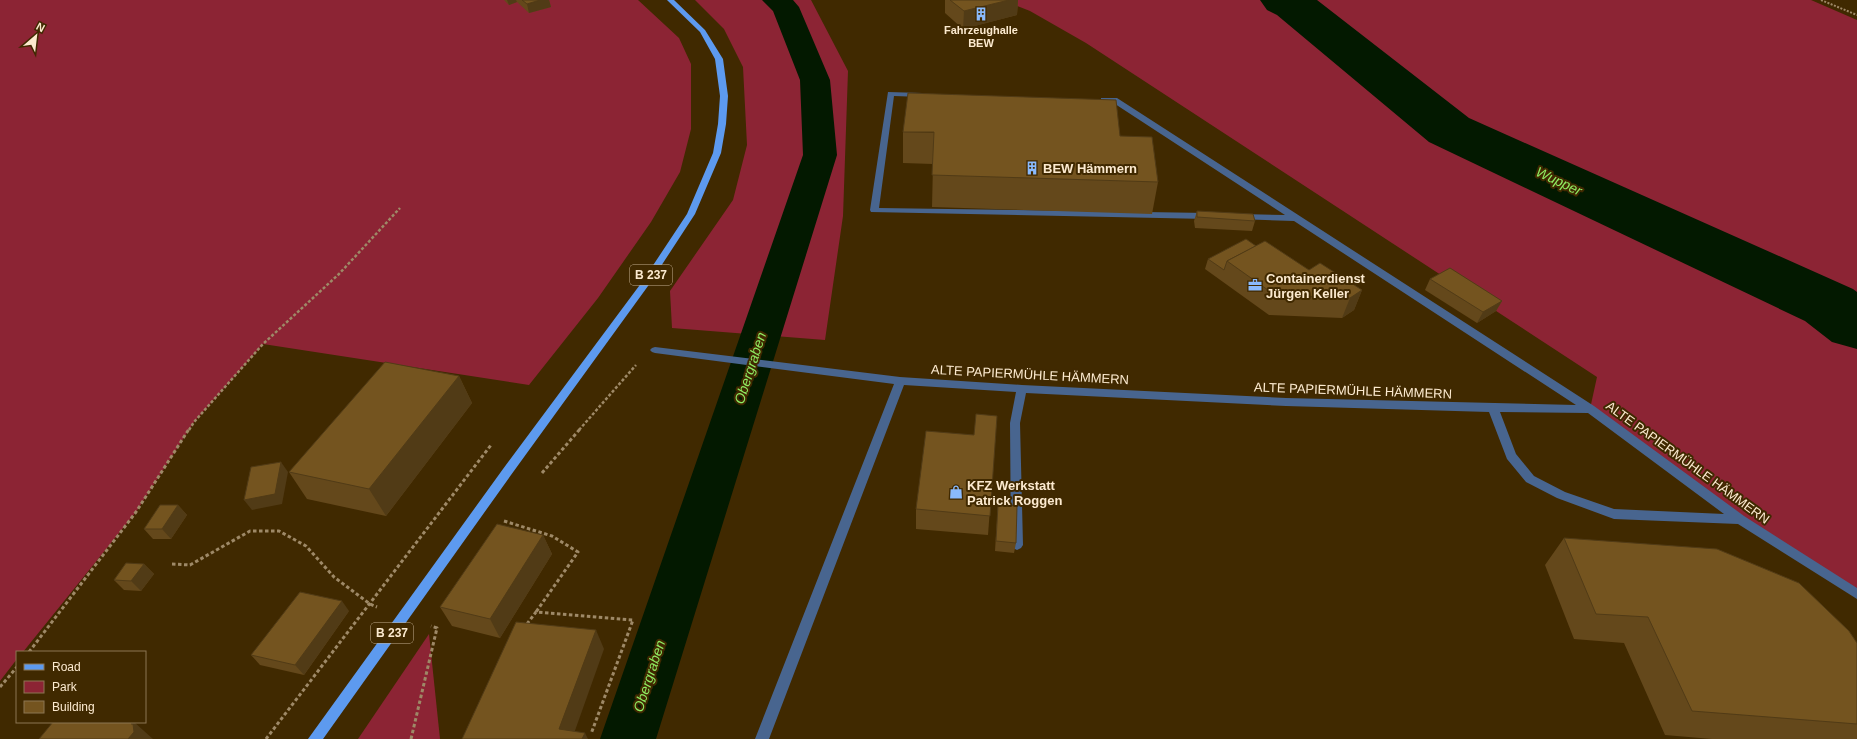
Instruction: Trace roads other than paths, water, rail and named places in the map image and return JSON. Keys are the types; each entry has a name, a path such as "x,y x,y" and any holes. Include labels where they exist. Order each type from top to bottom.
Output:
{"main road":[{"name":"B 237","path":"315,739 507,472 645,284 691,214 717,153 722,124 724,96 719,59 703,31 670,0"}],"lane":[{"path":"931,95 891,94 874,210 1215,216"},
{"path":"1098,100 1114,100 1590,409"},
{"path":"1231,217 1294,218"},
{"name":"ALTE PAPIERMÜHLE HÄMMERN","path":"655,350 900,380 1022,389 1286,402 1493,408 1590,409 1740,519 1857,594"},
{"path":"762,739 900,380"},
{"path":"1017,544 1015,422 1022,389"},
{"path":"1493,408 1511,456 1530,479 1561,495 1614,514 1740,519"}],"waterway":[{"name":"Obergraben","path":"628,739 820,155 815,80 785,7 776,0"},
{"name":"Wupper","path":"1284,0 1294,5 1449,130 1829,305 1857,325"}],"place":[{"name":"Fahrzeughalle BEW","path":"981,14"},
{"name":"BEW Hämmern","path":"1032,168"},
{"name":"Containerdienst Jürgen Keller","path":"1255,285"},
{"name":"KFZ Werkstatt Patrick Roggen","path":"956,492"}]}
